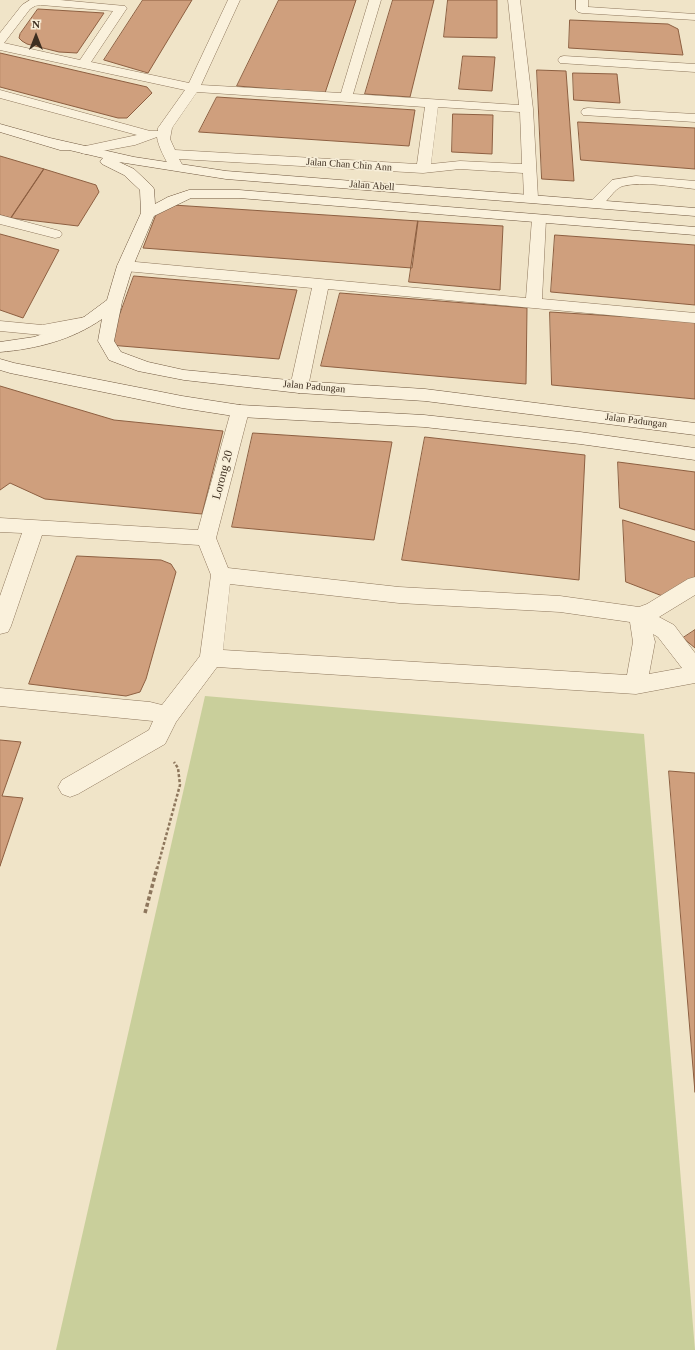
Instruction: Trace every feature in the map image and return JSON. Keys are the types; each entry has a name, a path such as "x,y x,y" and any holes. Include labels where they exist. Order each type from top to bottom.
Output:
{"main road":[{"path":"177,168 163,139 165,128 193,88 234,0"},
{"path":"346,98 375,0"},
{"path":"514,0 526,109 531,198"},
{"path":"582,0 582,10 695,17"},
{"path":"0,41 26,7 32,3 123,4"},
{"path":"84,65 123,4"},
{"path":"689,6 695,17"},
{"path":"0,46 193,88 526,109"},
{"path":"564,60 695,68"},
{"path":"0,94 151,134"},
{"path":"423,170 432,103"},
{"path":"588,112 695,118"},
{"name":"Jalan Abell","path":"0,128 51,142 134,161 177,168 279,180 531,198 695,212"},
{"path":"86,150 135,141 165,128"},
{"name":"Jalan Abell","path":"51,142 107,161 129,172 146,189 148,213 125,266"},
{"name":"Jalan Chan Chin Ann","path":"169,154 423,170 460,165 529,169"},
{"path":"596,203 617,183 636,180 695,185"},
{"name":"Jalan Abell","path":"148,213 173,200 189,194 239,194 695,231"},
{"path":"0,219 55,234"},
{"path":"534,303 539,219"},
{"path":"125,266 695,318"},
{"name":"Jalan Padungan","path":"125,266 114,302 106,341 115,356 144,367 184,375 299,387 425,395 695,429"},
{"path":"299,387 321,283"},
{"path":"0,347 14,346 53,337 86,322 114,302"},
{"path":"0,326 42,330 86,322"},
{"path":"0,364 10,368 88,385 240,411 424,421 580,438 695,454"},
{"name":"Lorong 20","path":"206,538 240,411"},
{"path":"0,525 206,538 221,575 211,658 167,716 157,737 70,787"},
{"path":"0,626 34,528"},
{"path":"221,575 399,595 560,604 639,616 666,631 695,669"},
{"path":"639,616 654,610 695,585"},
{"path":"636,685 644,642 639,616"},
{"path":"211,658 636,685 695,674"},
{"path":"0,697 150,711 167,716"}],"path":[{"path":"145,913 180,785 178,768 157,737"}],"green space":[{"path":"205,696 644,734 695,1350 56,1350"}],"building":[{"path":"143,0 192,0 148,73 104,60"},
{"path":"279,0 356,0 325,93 237,86"},
{"path":"393,0 434,0 410,97 365,94"},
{"path":"448,0 497,0 497,38 444,37"},
{"path":"38,9 104,13 77,53 59,52 27,44 19,38 20,34"},
{"path":"570,20 668,24 678,29 683,55 569,48"},
{"path":"0,53 147,87 152,93 127,118 118,118 0,87"},
{"path":"463,56 495,57 492,91 459,89"},
{"path":"537,70 566,71 574,181 542,179"},
{"path":"573,73 617,74 620,103 574,100"},
{"path":"217,97 415,110 409,146 199,132"},
{"path":"453,114 493,115 492,154 452,152"},
{"path":"578,122 695,128 695,169 581,160"},
{"path":"0,156 44,169 11,218 0,215"},
{"path":"44,169 96,185 99,192 78,226 11,218"},
{"path":"173,205 418,221 412,268 143,248 157,212"},
{"path":"418,221 503,226 500,290 409,282"},
{"path":"0,234 59,250 23,318 0,310"},
{"path":"555,235 695,245 695,305 551,292"},
{"path":"134,276 297,290 279,359 109,345"},
{"path":"340,293 527,308 526,384 321,366"},
{"path":"550,312 695,321 695,399 552,385"},
{"path":"0,386 114,420 223,431 202,514 45,499 10,483 0,490"},
{"path":"253,433 392,442 374,540 232,527"},
{"path":"425,437 585,455 579,580 402,560"},
{"path":"618,462 695,472 695,530 620,508"},
{"path":"623,520 695,542 695,580 665,597 626,582"},
{"path":"77,556 161,560 171,564 176,572 146,679 140,692 126,696 29,684"},
{"path":"695,630 695,648 683,638"},
{"path":"0,740 21,742 2,796 23,798 0,866"},
{"path":"669,771 695,773 695,1092"}]}
